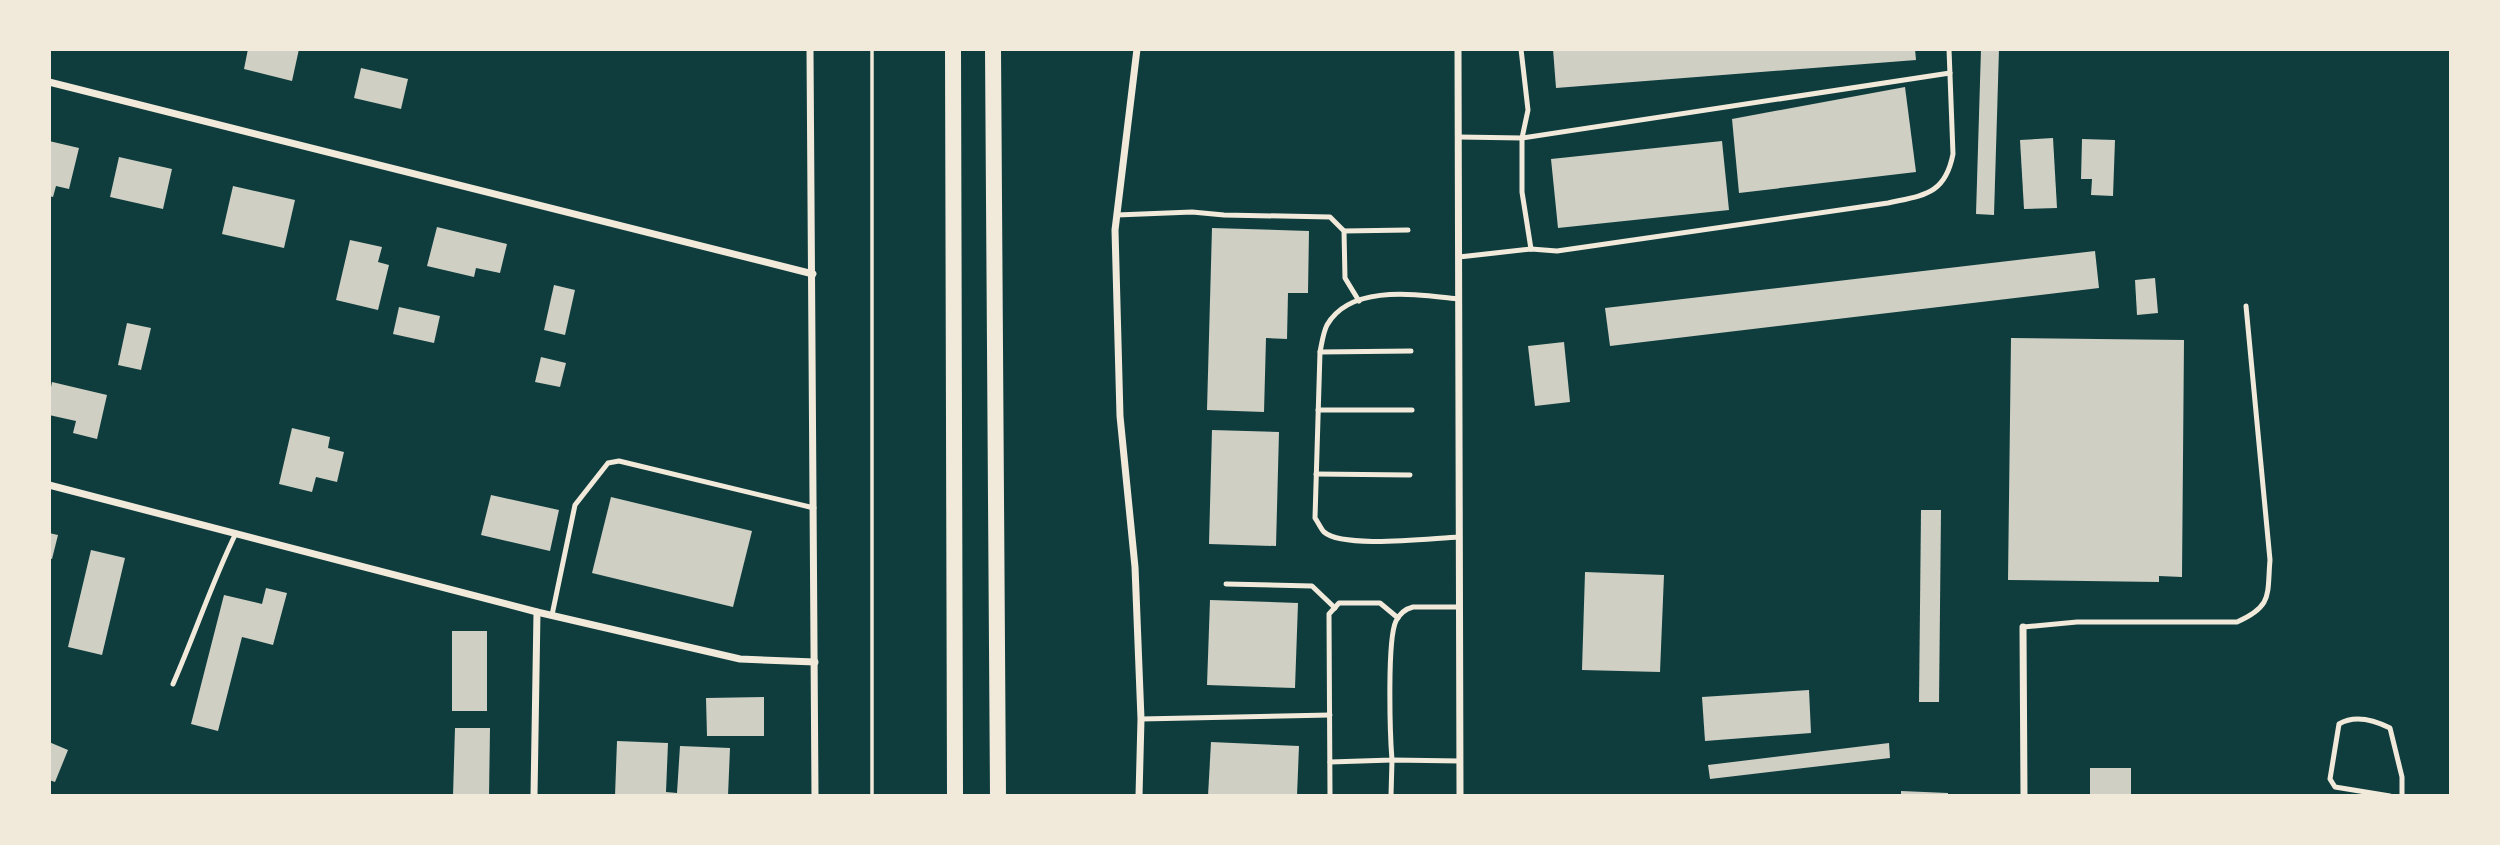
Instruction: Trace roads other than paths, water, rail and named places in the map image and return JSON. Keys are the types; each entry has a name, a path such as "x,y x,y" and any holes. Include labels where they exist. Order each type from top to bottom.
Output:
{"main road":[{"path":"953,49 956,796"},
{"path":"993,49 998,796"}],"street":[{"path":"810,49 815,796"},
{"path":"1137,49 1115,230 1120,416 1135,567 1142,719 1139,796"},
{"path":"1458,49 1460,796"},
{"path":"49,82 813,274"},
{"path":"49,485 537,612 740,659 815,662"},
{"path":"534,796 537,612"},
{"path":"2023,627 2024,796"}],"lane":[{"path":"1521,49 1528,110 1522,138 1522,192 1531,248"},
{"path":"1459,257 1531,248 1557,251 1888,204 1930,194 1942,183 1950,169 1953,154 1949,49"},
{"path":"1459,138 1522,138 1951,73"},
{"path":"1117,215 1192,212 1330,217 1344,231 1345,278 1359,302"},
{"path":"1344,231 1408,230"},
{"path":"1459,299 1377,295 1340,309 1326,327 1321,352 1315,518 1324,532 1359,542 1460,537"},
{"path":"2023,627 2077,622 2237,622 2256,614 2266,601 2270,561 2246,306"},
{"path":"1321,352 1411,351"},
{"path":"1318,410 1412,410"},
{"path":"552,615 575,505 608,463 619,461 814,508"},
{"path":"1316,474 1410,475"},
{"path":"173,684 198,626 216,572 236,533"},
{"path":"1226,584 1312,586 1335,608"},
{"path":"1331,796 1329,614 1339,603 1380,603 1398,618"},
{"path":"1391,796 1394,629 1398,618 1406,609 1459,607"},
{"path":"1142,719 1330,715"},
{"path":"2390,796 2335,788 2330,779 2339,724 2348,718 2379,723 2390,728 2402,777 2402,796"},
{"path":"1330,762 1460,761"}]}
